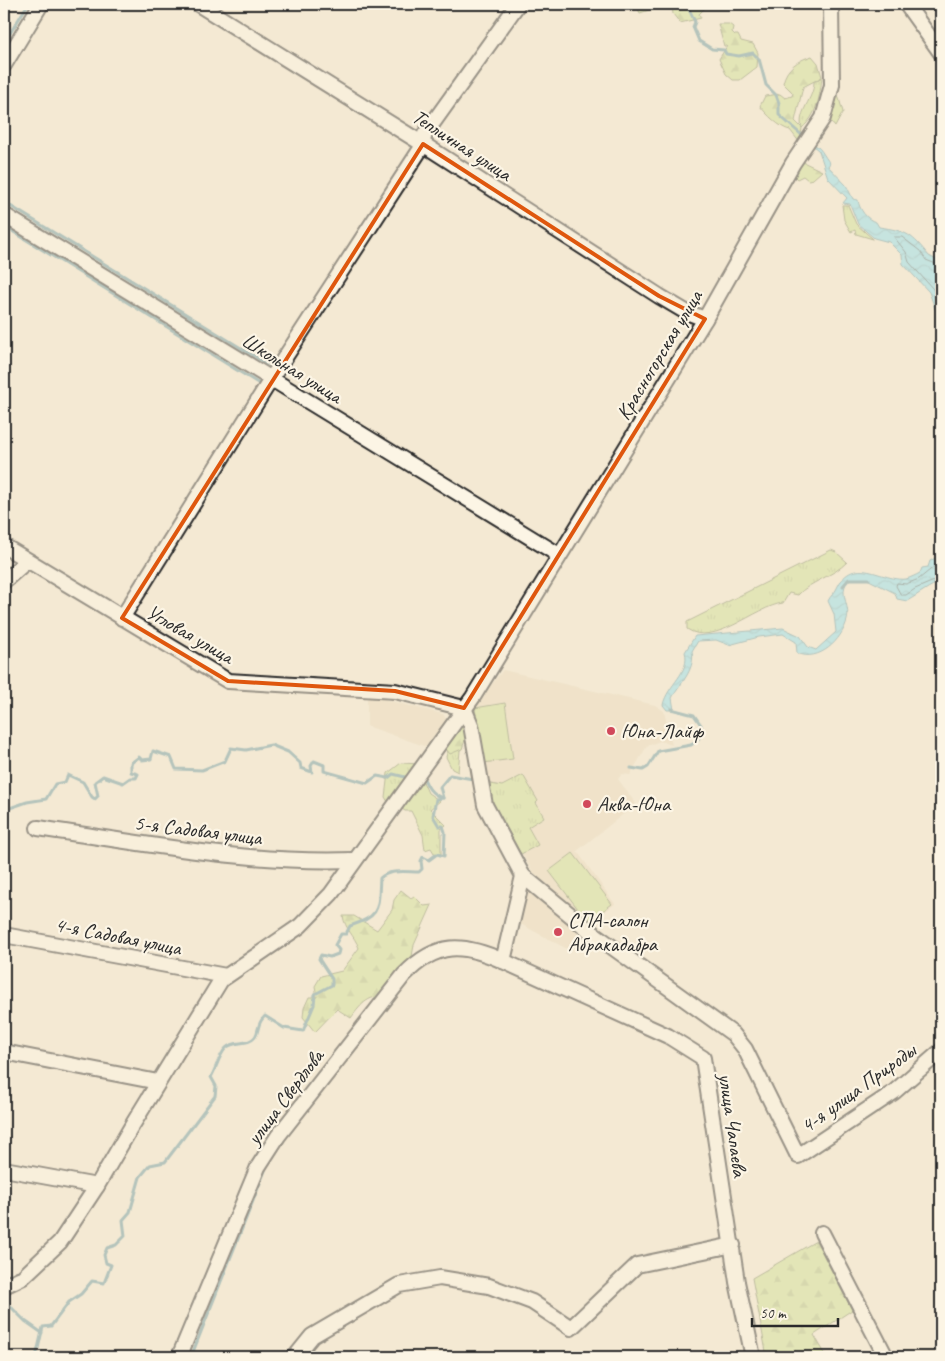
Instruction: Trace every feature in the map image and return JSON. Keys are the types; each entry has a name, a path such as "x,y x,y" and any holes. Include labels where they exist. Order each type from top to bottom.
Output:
{"street":[{"path":"4,65 41,4"},
{"name":"Тепличная улица","path":"198,4 423,144 658,296 686,312 705,319"},
{"path":"122,618 423,144 425,134 518,4"},
{"name":"Красногорская улица","path":"226,976 300,926 332,894 354,860 496,661 559,555 705,319 803,147 823,118 832,85 831,4"},
{"path":"906,4 941,53"},
{"name":"Школьная улица","path":"4,215 559,555"},
{"name":"Угловая улица","path":"4,546 228,681 395,691 464,708"},
{"path":"4,581 27,561"},
{"path":"464,708 471,725 485,805 523,876 503,961"},
{"name":"5-я Садовая улица","path":"38,828 230,856 323,862 354,860"},
{"name":"4-я улица Природы","path":"523,876 590,931 733,1034 745,1049 798,1156 894,1092 941,1050"},
{"name":"4-я Садовая улица","path":"4,935 226,976"},
{"name":"улица Свердлова","path":"179,1357 258,1168 278,1136 404,975 415,964 456,946 478,950 503,961"},
{"name":"улица Чапаева","path":"503,961 668,1036 703,1058 721,1183 733,1245 737,1282 753,1357"},
{"path":"4,1286 23,1277 48,1255 97,1186 158,1082 226,976"},
{"path":"4,1052 158,1082"},
{"path":"4,1169 97,1186"},
{"path":"822,1233 886,1357"},
{"path":"295,1357 312,1336 399,1285 440,1278 489,1286 532,1302 571,1328 637,1264 733,1245"}],"highlighted area":[{"path":"423,144 659,296 705,319 464,708 395,691 228,681 122,618"}],"shaded area":[{"path":"503,670 655,705 664,711 672,745 660,741 647,746 630,775 622,774 618,779 636,804 577,851 615,904 588,924 532,871 487,792 474,707"},
{"path":"367,695 443,714 446,719 430,744 424,746 367,726"},
{"path":"529,888 580,932 569,950 517,922 523,895"}],"green space":[{"path":"639,4 705,4 707,6 699,14 701,18 680,23 673,14 672,6 665,5 640,13 637,7"},
{"path":"718,24 729,24 733,27 732,32 738,35 741,41 753,44 758,53 757,67 740,80 733,80 726,74 719,59 727,46 724,46"},
{"path":"812,56 818,63 822,77 803,87 795,121 802,128 800,143 790,130 769,117 760,106 765,96 780,94 785,98 792,96 793,93 783,83 787,73 797,62"},
{"path":"822,77 819,98 814,111 802,128 802,116 814,82"},
{"path":"833,91 838,95 843,112 835,127 827,117"},
{"path":"801,161 822,171 813,179 808,180 803,176 797,179 794,176 787,183"},
{"path":"842,205 848,205 856,224 873,239 856,234 855,230 851,232 844,220"},
{"path":"831,550 847,562 842,567 808,586 798,595 789,593 783,603 760,611 722,630 698,633 687,629 687,622"},
{"path":"505,703 513,759 483,763 475,708"},
{"path":"463,716 468,731 462,749 450,754 442,744"},
{"path":"461,740 458,772 452,769 446,757 449,746"},
{"path":"401,763 420,764 390,805 385,797 388,773"},
{"path":"420,775 428,793 440,801 430,809 446,825 441,829 441,854 434,853 431,848 425,850 423,835 411,811 405,811 398,806"},
{"path":"523,775 538,801 536,803 544,817 528,827 538,845 521,854 487,792 485,783 502,786"},
{"path":"573,853 612,904 588,922 549,871"},
{"path":"401,890 411,898 414,896 424,906 432,905 414,945 409,973 389,997 371,998 351,1018 337,1009 315,1032 303,1017 304,1008 309,997 317,997 315,986 321,976 342,971 359,948 343,916 354,916 377,930 392,910 394,900"},
{"path":"816,1241 852,1310 814,1335 827,1357 767,1357 752,1278"}],"water":[{"path":"810,143 817,146 822,152 830,163 828,166 846,185 853,199 858,200 860,207 867,217 876,222 879,227 897,230 908,235 929,256 941,262 941,314 939,312 937,314 929,292 903,264 902,255 889,242 874,238 858,224 850,204 843,203 847,198 828,178 819,151"},
{"path":"941,555 941,582 907,601 897,599 895,593 867,579 849,579 844,589 848,614 844,628 835,642 828,648 813,655 797,653 796,642 783,634 759,637 729,645 716,640 698,641 692,651 693,658 690,670 672,698 674,710 667,710 663,705 665,698 685,666 685,652 695,636 783,628 800,636 808,647 816,650 836,632 834,614 828,601 844,578 851,572 869,572 897,579 906,579 920,573 922,568 928,567 930,561"}],"waterway":[{"path":"4,43 28,4"},
{"path":"676,4 688,7 695,22 693,27 699,41 712,49 724,50 726,54 739,56 753,53 759,59 766,85 776,95 779,103 779,115 805,138"},
{"path":"4,202 267,364"},
{"path":"4,226 261,385"},
{"path":"843,586 849,579 869,579"},
{"path":"631,768 643,770 648,767 658,751 691,745 699,738 701,725 694,715 671,709"},
{"path":"4,810 27,802 46,799 55,784 65,782 68,775 83,782 95,799 98,796 95,782 103,776 123,783 130,778 136,778 138,774 131,772 131,763 139,757 142,760 151,759 153,751 171,757 176,769 202,770 225,761 231,748 246,750 271,745 288,752 300,763 301,768 312,772 311,766 314,761 324,765 324,771 367,783 377,776 388,778 393,774 409,778"},
{"path":"422,774 432,792 443,798 440,787 450,775 473,779"},
{"path":"36,1357 43,1327 51,1326 69,1302 81,1294 92,1281 104,1283 111,1265 106,1263 104,1255 107,1248 116,1245 125,1236 123,1220 130,1212 140,1177 150,1165 165,1162 215,1096 216,1086 211,1077 219,1058 226,1048 233,1044 252,1040 255,1037 260,1022 265,1016 284,1028 303,1031 314,1005 315,994 332,985 332,979 319,959 321,955 330,957 338,954 339,950 335,945 341,934 346,934 350,926 373,915 378,904 380,878 393,872 419,872 422,869 421,861 423,857 429,860 437,854 444,856 445,832 443,826 439,826 433,816 436,799 443,798"},
{"path":"191,1357 268,1163"},
{"path":"4,1300 25,1321 42,1333"}],"place":[{"name":"Юна-Лайф","path":"611,731"},
{"name":"Аква-Юна","path":"587,804"},
{"name":"СПА-салон Абракадабра","path":"558,932"}]}
